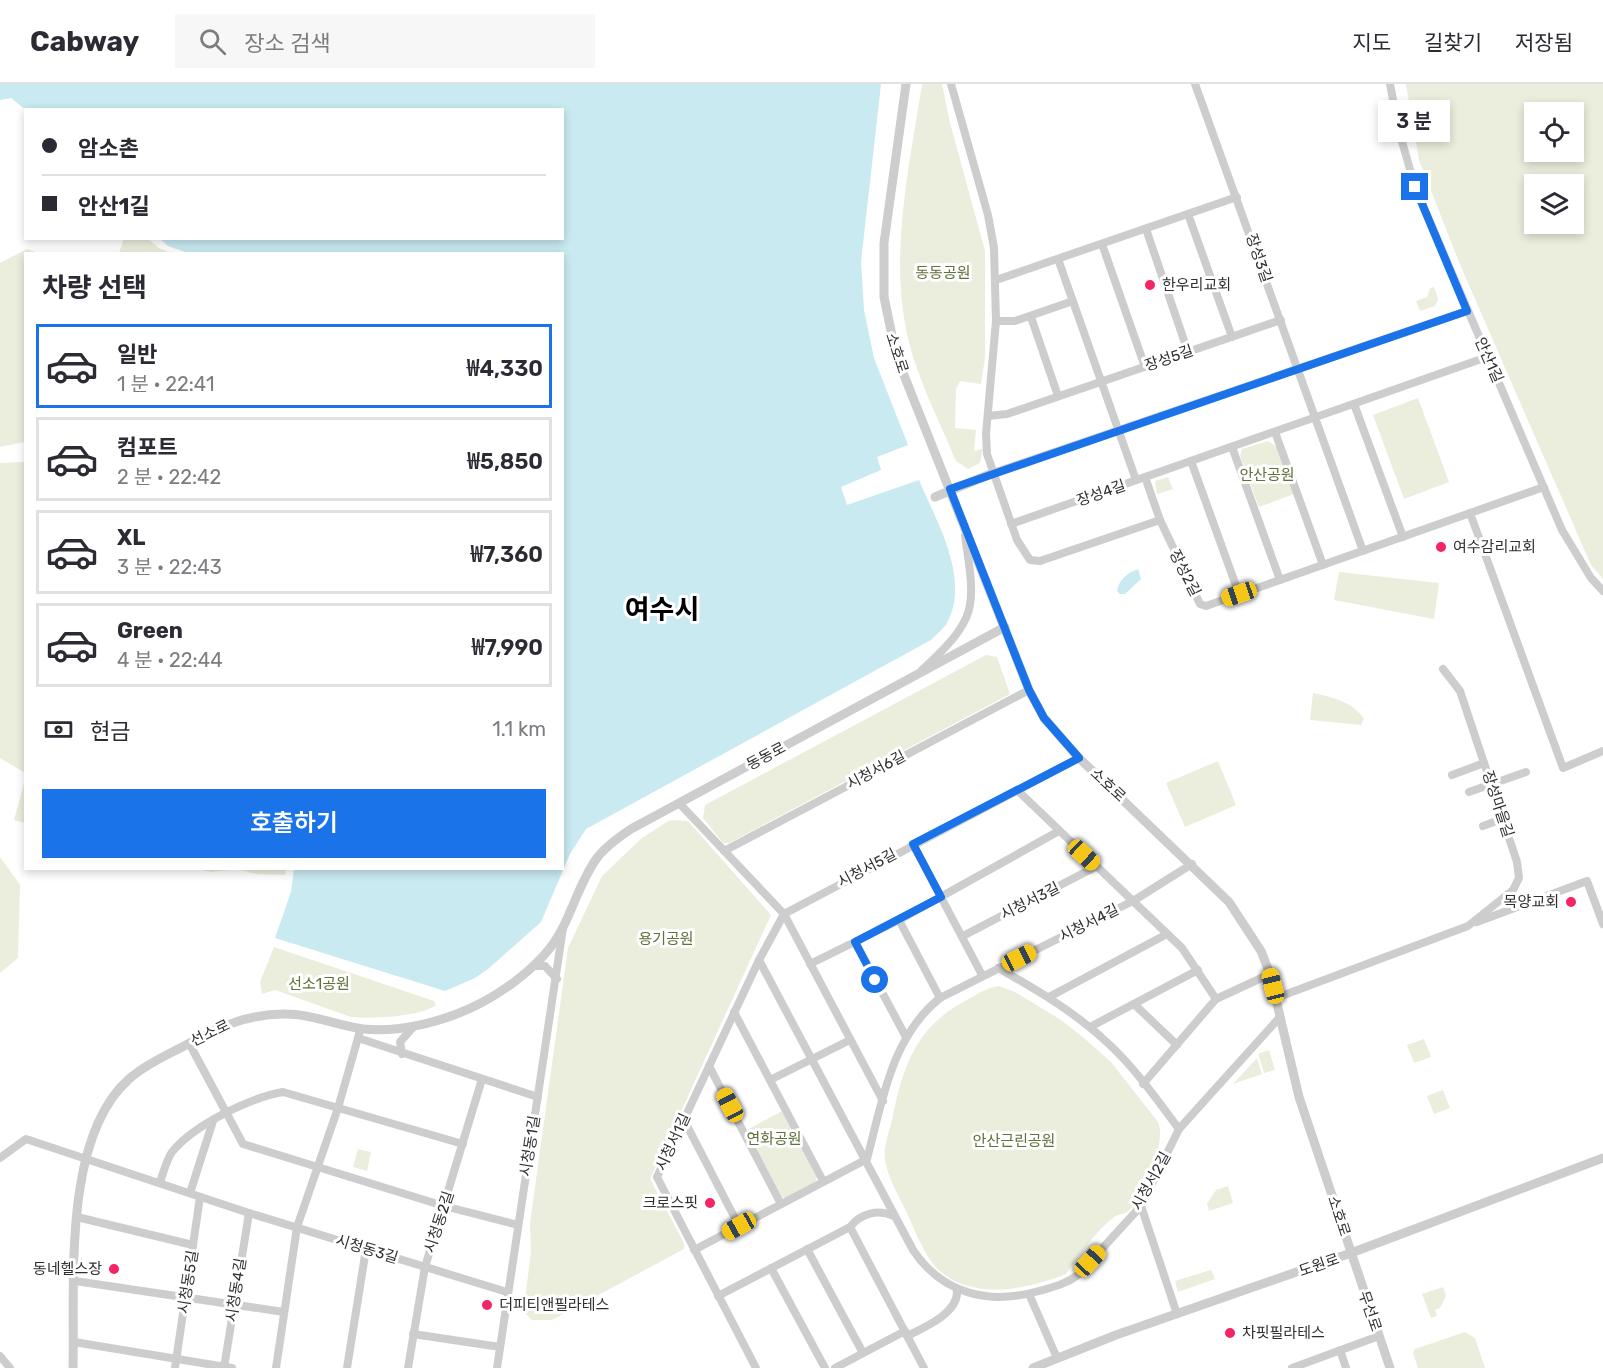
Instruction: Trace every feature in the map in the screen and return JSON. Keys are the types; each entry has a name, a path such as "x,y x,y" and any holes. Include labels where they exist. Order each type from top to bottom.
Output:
{"street":[{"name":"소호로","path":"906,84 884,243 884,297 896,355 1029,690 1044,718 1079,758 1192,864 1242,919 1261,951 1270,974 1299,1096 1351,1253"},
{"path":"951,84 988,215 996,280 996,321 987,454 1011,524 1025,554 1037,561 1160,520 1145,477"},
{"name":"장성3길","path":"1195,84 1363,551"},
{"name":"안산1길","path":"1390,84 1399,131 1415,187 1467,311 1562,531 1579,560 1603,591"},
{"path":"996,280 1237,197"},
{"path":"1188,214 1232,337"},
{"path":"1146,229 1188,352"},
{"path":"1102,244 1145,367"},
{"path":"1058,259 1136,480"},
{"path":"996,321 1010,322 1073,301"},
{"path":"935,497 993,473 1467,311"},
{"path":"1031,316 1059,396"},
{"name":"장성5길","path":"988,416 1007,414 1281,320"},
{"name":"장성4길","path":"1011,524 1487,357"},
{"path":"1354,404 1403,537"},
{"path":"1275,432 1323,565"},
{"path":"1232,447 1280,580"},
{"path":"1191,461 1239,594"},
{"name":"장성2길","path":"1160,520 1200,603 1206,606 1544,487"},
{"path":"1470,513 1563,768 1603,751"},
{"path":"915,675 959,633 970,611 971,587 963,522"},
{"name":"동동로","path":"564,924 587,875 606,849 647,819 1005,627"},
{"name":"장성마을길","path":"1443,669 1460,691 1518,867 1517,885 1510,894 1468,926"},
{"name":"시청서6길","path":"724,851 1029,690"},
{"name":"시청서5길","path":"784,914 1079,758"},
{"path":"1452,774 1484,763"},
{"path":"1469,792 1526,772"},
{"path":"1017,790 1167,934 1198,970 1216,999"},
{"path":"680,803 784,914 883,1101"},
{"path":"1483,826 1502,819"},
{"path":"810,964 899,920 1059,831"},
{"path":"913,844 982,975"},
{"name":"시청서4길","path":"867,1159 883,1101 906,1037 920,1017 940,999 982,975 1132,901 1192,864"},
{"name":"시청서3길","path":"963,936 1097,866"},
{"name":"장성마을길","path":"1276,998 1587,881 1603,924"},
{"name":"시청서1길","path":"756,1368 657,1177 759,960 784,914"},
{"path":"899,920 940,999"},
{"name":"선소로","path":"73,1368 77,1217 84,1160 93,1134 111,1098 129,1079 148,1065 233,1021 267,1014 311,1017 359,1033 441,1019 479,1004 531,966 550,948 564,924"},
{"name":"시청동1길","path":"496,1368 564,924"},
{"path":"1049,997 1167,934"},
{"path":"855,942 906,1037"},
{"path":"694,1250 867,1159 759,960"},
{"path":"531,966 545,966 557,979"},
{"path":"998,968 1049,997 1090,1027 1121,1057 1179,1129"},
{"path":"1090,1027 1198,970"},
{"path":"1143,1083 1216,999 1270,974"},
{"path":"1134,1004 1177,1045"},
{"path":"735,1012 823,1181"},
{"name":"시청서2길","path":"867,1159 894,1216 921,1263 957,1290 991,1298 1029,1294 1072,1279 1141,1206 1179,1129 1280,1017"},
{"path":"402,1054 400,1041 414,1025"},
{"path":"276,1368 297,1227 338,1108 359,1033 402,1054 538,1097"},
{"path":"770,1080 850,1040"},
{"path":"189,1043 243,1144 444,1206 518,1225"},
{"path":"709,1066 781,1204"},
{"name":"시청동2길","path":"408,1368 424,1267 482,1079"},
{"path":"160,1183 170,1155 181,1142 213,1121 257,1098 283,1092 463,1144"},
{"path":"684,1120 739,1226"},
{"path":"190,1193 213,1121"},
{"name":"시청동3길","path":"0,1158 26,1139 249,1213 507,1292"},
{"name":"도원로","path":"1033,1368 1177,1314 1351,1253 1603,1158"},
{"name":"시청동5길","path":"175,1368 200,1197"},
{"path":"1141,1206 1177,1314"},
{"path":"718,1296 876,1211 894,1216"},
{"name":"시청동4길","path":"227,1368 234,1303 249,1213"},
{"path":"77,1217 194,1245"},
{"path":"850,1227 922,1367"},
{"path":"347,1368 366,1249"},
{"path":"807,1249 863,1353"},
{"name":"무선로","path":"1351,1253 1390,1368"},
{"path":"771,1268 825,1368"},
{"path":"75,1281 186,1295 284,1312"},
{"path":"835,1368 936,1321 957,1298 957,1290"},
{"path":"1029,1294 1057,1358"},
{"path":"413,1334 500,1347"},
{"path":"1292,1368 1379,1336"},
{"path":"74,1342 227,1368"},
{"path":"1340,1350 1346,1368"},
{"path":"0,1356 10,1368"}],"green space":[{"name":"동동공원","path":"922,84 942,84 950,123 985,251 985,358 981,384 960,381 956,389 955,428 976,430 974,451 983,449 980,463 968,469 956,461 920,376 909,342 901,294 901,234 904,204"},
{"path":"1406,84 1603,84 1603,579 1591,565 1461,267 1419,160"},
{"path":"123,240 149,240 169,252 119,252"},
{"path":"27,249 35,252 24,252 24,442 0,447 0,263"},
{"path":"1434,287 1438,299 1435,306 1420,311 1416,301 1427,297 1430,288"},
{"path":"1418,398 1449,482 1404,499 1373,415"},
{"name":"안산공원","path":"1268,441 1277,447 1294,494 1259,507 1240,456 1242,449"},
{"path":"24,462 24,772 0,758 0,463"},
{"path":"1168,477 1173,489 1157,494 1155,481"},
{"path":"1339,572 1439,583 1434,619 1334,600"},
{"path":"986,655 997,657 1010,694 729,843 723,843 703,818 705,805"},
{"path":"1313,693 1335,699 1354,708 1364,719 1361,725 1310,720"},
{"path":"1218,761 1236,805 1185,827 1166,783"},
{"path":"24,784 24,823 14,820"},
{"name":"용기공원","path":"670,820 688,821 771,915 650,1179 684,1243 684,1249 552,1320 532,1320 526,1314 524,1307 531,1252 530,1223 568,948 602,876 642,838"},
{"path":"0,857 20,885 18,958 0,973"},
{"path":"202,870 228,870 211,872"},
{"path":"241,870 286,870 285,875 256,874"},
{"name":"선소1공원","path":"274,947 434,1001 436,1005 407,1015 351,1017 275,990 262,994 260,982"},
{"name":"안산근린공원","path":"999,986 1015,992 1061,1020 1111,1062 1158,1122 1160,1131 1157,1155 1147,1183 1134,1205 1127,1212 1114,1217 1100,1230 1066,1274 1031,1285 994,1290 958,1283 943,1274 930,1260 891,1181 885,1155 901,1082 914,1050 923,1036 948,1012 981,992"},
{"path":"1424,1039 1431,1057 1414,1063 1407,1045"},
{"path":"1269,1050 1275,1070 1264,1073 1258,1054"},
{"path":"1257,1058 1262,1074 1233,1084"},
{"path":"1443,1090 1450,1108 1434,1114 1427,1096"},
{"name":"연화공원","path":"782,1111 816,1177 816,1182 786,1198 782,1197 747,1130"},
{"path":"358,1149 371,1152 367,1171 353,1167"},
{"path":"1228,1186 1233,1203 1209,1211 1207,1204 1216,1190"},
{"path":"1211,1270 1215,1279 1178,1292 1175,1281"},
{"path":"1443,1287 1446,1296 1440,1308 1435,1310 1437,1316 1431,1318 1422,1294"},
{"path":"1465,1332 1475,1338 1485,1368 1418,1368 1413,1353 1415,1349"}],"water":[{"path":"0,84 881,84 861,262 864,310 874,358 908,445 877,457 881,470 841,487 847,505 919,480 942,531 953,569 955,587 953,606 947,623 931,640 586,829 564,868 564,252 185,252 168,246 161,240 564,240 564,108 24,108 11,98 0,100"},
{"path":"1138,569 1141,579 1125,594 1120,594 1117,591 1121,580"},
{"path":"294,870 563,870 541,922 488,969 475,978 445,991 275,938 291,892"}],"place":[{"name":"한우리교회","path":"1150,285"},
{"name":"여수감리교회","path":"1441,547"},
{"name":"목양교회","path":"1571,902"},
{"name":"크로스핏","path":"710,1203"},
{"name":"동네헬스장","path":"114,1269"},
{"name":"더피티앤필라테스","path":"487,1305"},
{"name":"차핏필라테스","path":"1230,1333"}],"district":[{"name":"여수시","path":"662,610"}],"route":[{"path":"875,980 855,942 941,897 913,844 1079,758 1044,718 1029,690 950,489 1467,311 1415,187"}]}
